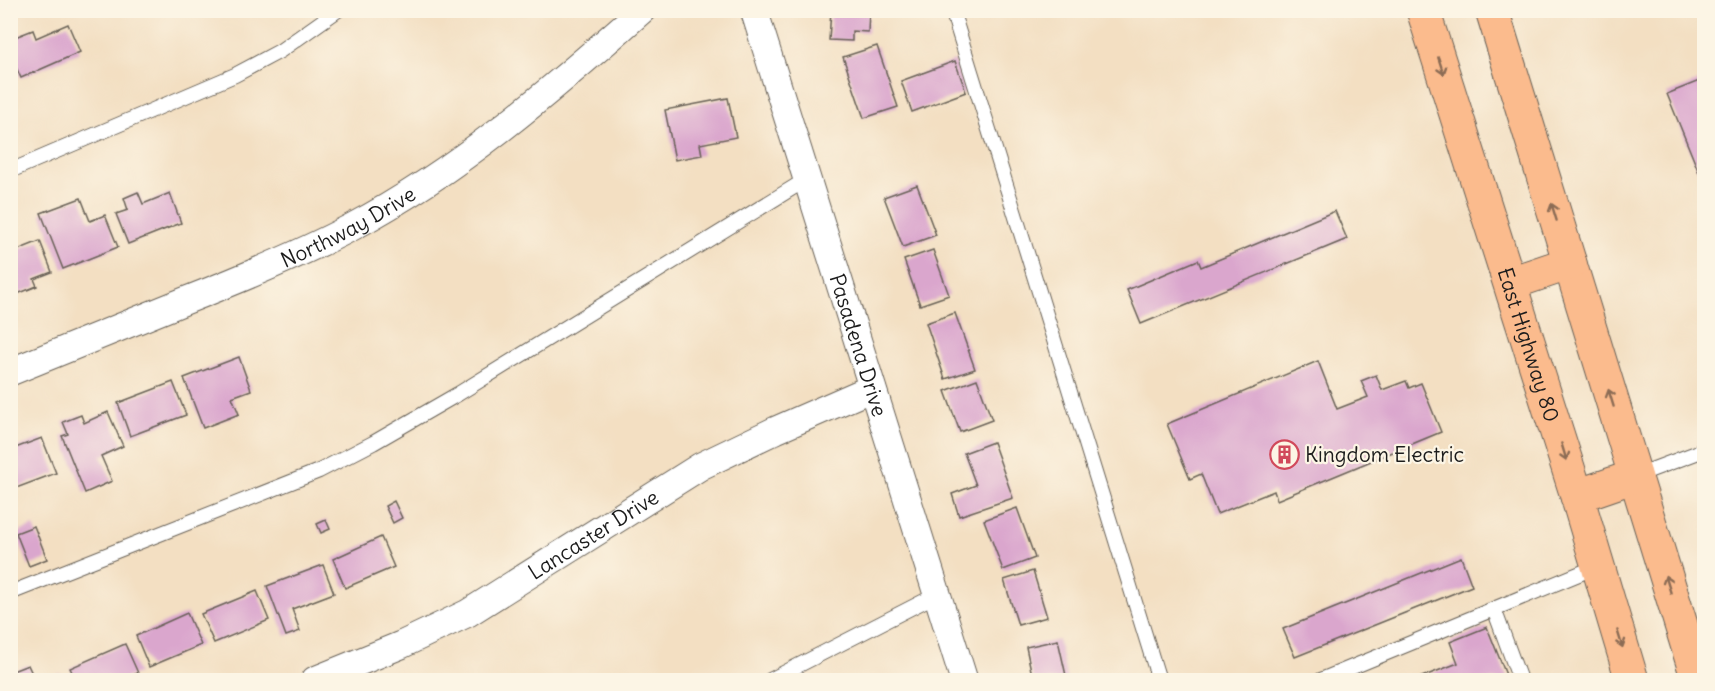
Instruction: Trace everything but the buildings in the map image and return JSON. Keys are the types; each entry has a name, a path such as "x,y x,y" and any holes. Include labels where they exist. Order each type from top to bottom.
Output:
{"main road":[{"name":"East Highway 80","path":"1424,10 1577,496 1630,680"},
{"path":"1492,10 1694,677"},
{"path":"1510,283 1569,263"},
{"path":"1577,496 1635,476"}],"street":[{"name":"Northway Drive","path":"10,372 282,261 354,226 400,198 505,127 580,66 642,10"},
{"name":"Pasadena Drive","path":"754,10 964,681"},
{"name":"Lancaster Drive","path":"315,681 468,613 701,466 872,388"}],"lane":[{"path":"10,171 235,75 280,51 338,10"},
{"path":"951,10 1159,681"},
{"path":"10,593 319,471 373,443 458,394 807,179"},
{"path":"1635,476 1704,450"},
{"path":"1321,681 1598,566"},
{"path":"770,681 936,595"},
{"path":"1494,609 1520,681"}],"place":[{"name":"Kingdom Electric","path":"1284,454"}]}
